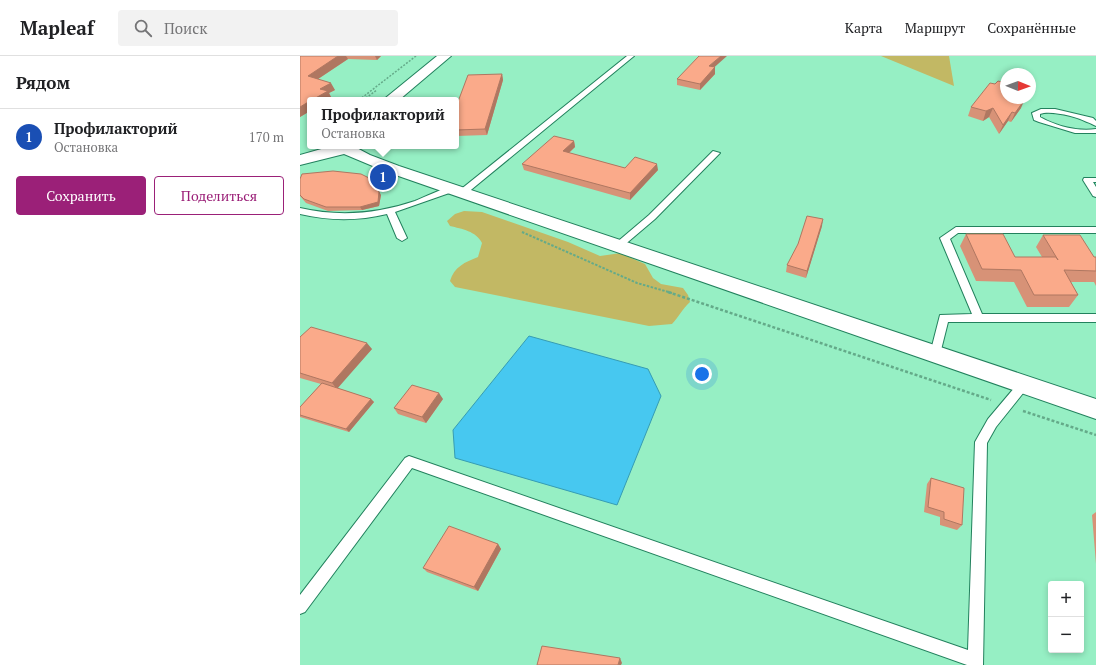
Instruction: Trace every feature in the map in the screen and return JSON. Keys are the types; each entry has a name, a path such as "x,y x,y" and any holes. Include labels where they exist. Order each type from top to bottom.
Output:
{"street":[{"path":"394,97 445,56"},
{"path":"300,160 342,149"},
{"path":"350,149 364,158 458,191 1096,409"}],"lane":[{"path":"300,211 314,216 334,218 354,216 390,210 458,191 631,56"},
{"path":"1096,124 1090,120 1048,110 1040,110 1036,113 1037,118 1043,122 1086,133 1096,131"},
{"path":"619,246 652,217 716,153"},
{"path":"1096,180 1087,180 1096,194"},
{"path":"390,210 402,238"},
{"path":"978,317 945,238 956,230 1096,230"},
{"path":"935,354 944,318 1096,318"},
{"path":"300,607 409,462 975,662 981,442 992,422 1024,384"}],"path":[{"path":"363,97 416,56"},
{"path":"520,232 557,246 637,283 716,307 1096,435"}],"shaded area":[{"path":"881,56 949,56 954,86"},
{"path":"464,211 482,212 568,242 600,256 621,253 645,264 653,278 661,284 683,288 688,295 690,302 672,324 649,326 455,287 450,281 454,272 464,263 478,257 482,243 472,233 450,226 447,221 455,214"}],"water":[{"path":"529,336 648,369 661,396 617,505 455,458 453,430"}],"building":[{"path":"300,56 338,56 308,76 331,83 320,89 328,91 317,97 307,97 307,103 300,107"},
{"path":"699,56 721,56 709,66 715,67 700,84 677,79"},
{"path":"502,74 485,129 459,130 459,99 468,75"},
{"path":"998,81 1000,82 1000,104 1021,104 1015,113 1012,112 1003,125 993,108 986,111 971,107 990,83 995,84"},
{"path":"554,136 574,141 563,151 625,168 635,157 657,164 630,193 522,164"},
{"path":"333,171 361,174 371,179 379,192 378,202 360,207 326,207 304,199 300,195 300,179 302,174"},
{"path":"807,216 823,219 807,271 787,265 798,244"},
{"path":"966,234 1003,234 1015,257 1056,257 1058,260 1043,235 1080,235 1094,257 1096,257 1096,271 1064,270 1078,295 1034,295 1021,270 982,269"},
{"path":"311,327 367,343 332,383 300,373 300,337"},
{"path":"322,383 371,399 346,429 300,415 300,407"},
{"path":"412,385 439,393 422,417 394,408"},
{"path":"931,478 964,488 962,525 944,519 944,512 928,507"},
{"path":"449,526 498,544 474,587 423,568"},
{"path":"542,646 620,658 618,665 537,665"}],"place":[{"name":"Профилакторий","path":"383,177"}]}
